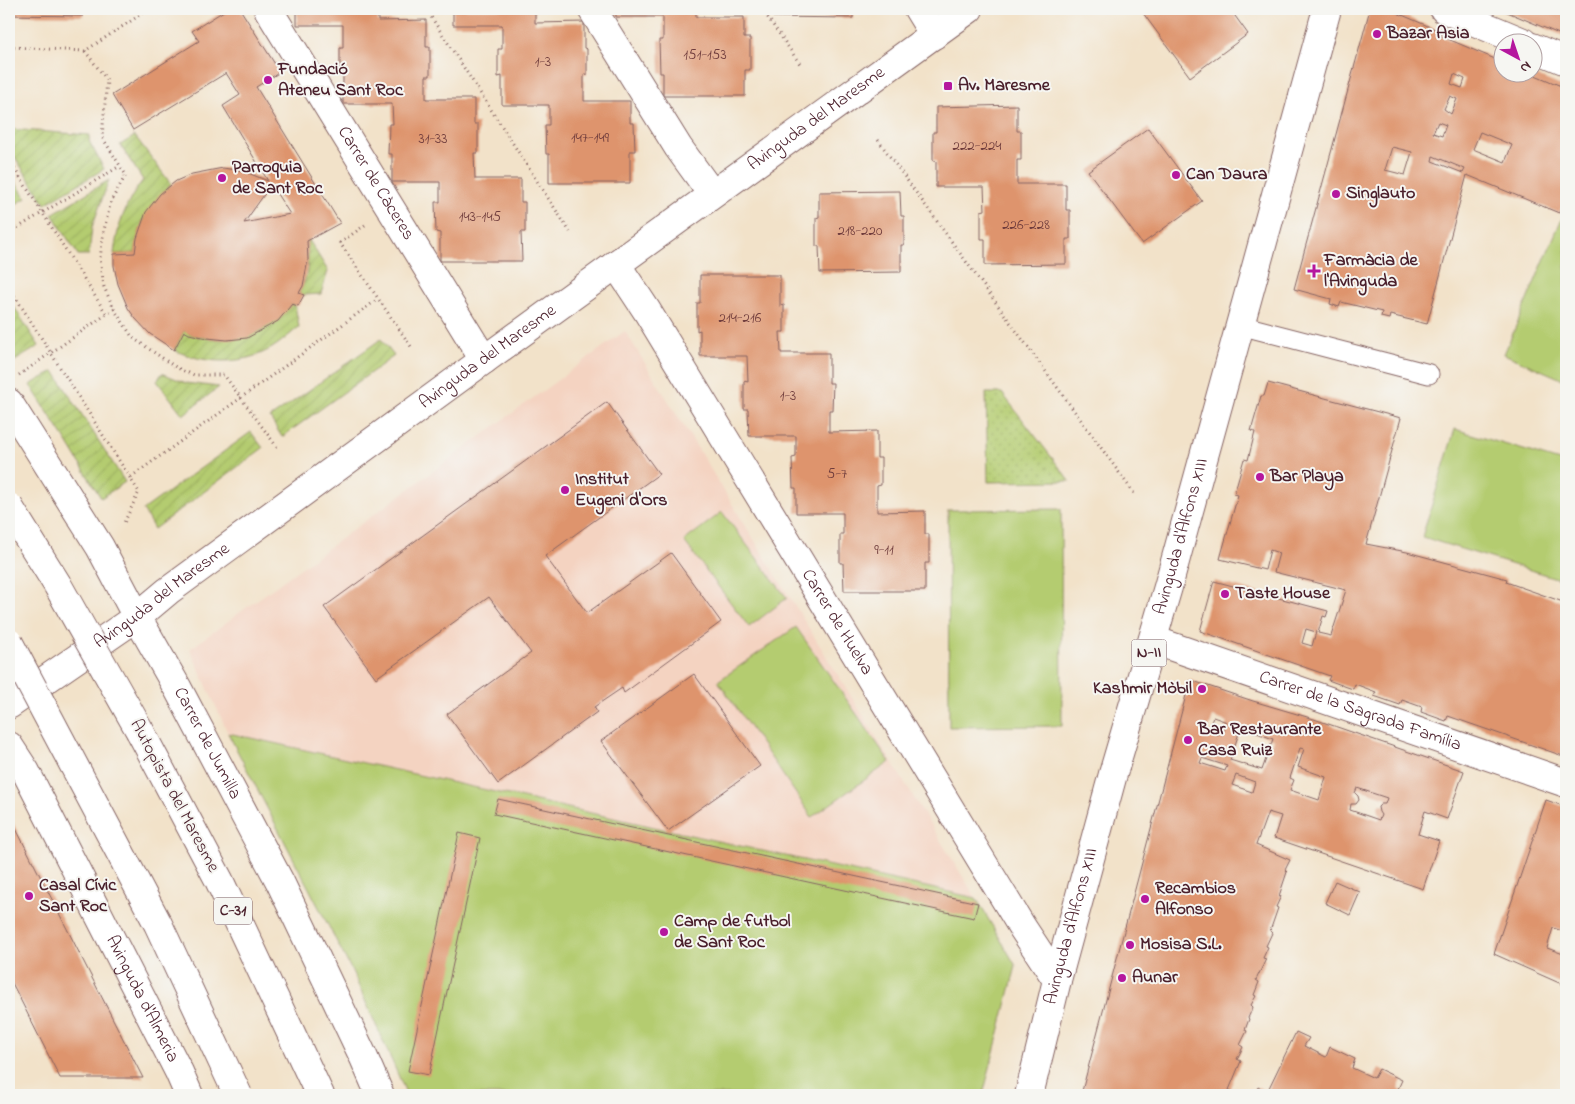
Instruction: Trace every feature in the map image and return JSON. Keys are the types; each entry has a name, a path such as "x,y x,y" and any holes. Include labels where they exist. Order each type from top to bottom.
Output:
{"main road":[{"name":"Carrer de Càceres","path":"268,9 484,360"},
{"path":"592,9 678,148 712,194"},
{"path":"918,9 934,35"},
{"name":"Avinguda del Maresme","path":"9,705 137,618 168,591 969,9"},
{"name":"Avinguda d'Alfons XIII","path":"1030,1095 1057,980 1113,774 1153,640 1327,9"},
{"path":"1444,9 1499,32"},
{"path":"1542,51 1566,61"},
{"name":"Carrer de Huelva","path":"616,264 647,311 1022,927 1057,980"},
{"name":"Carrer de Jumilla","path":"9,403 100,547 137,618 178,689 280,882 380,1095"},
{"name":"Autopista del Maresme","path":"9,507 56,584 125,705 205,853 320,1095"},
{"name":"Carrer de la Sagrada Família","path":"1153,640 1566,783"},
{"path":"9,644 158,924 238,1095"},
{"name":"Avinguda d'Almeria","path":"9,746 26,772 180,1072 189,1095"}],"lane":[{"path":"1240,326 1429,374"}],"path":[{"path":"9,47 85,50 149,9"},
{"path":"426,9 570,232"},
{"path":"762,9 800,64"},
{"path":"85,50 106,80 102,137 126,175 111,201 100,258 104,287 114,310 133,338 177,368 194,375 224,375 277,447"},
{"path":"878,140 1136,496"},
{"path":"9,160 107,314"},
{"path":"9,233 120,166"},
{"path":"369,222 340,243 412,348"},
{"path":"9,288 140,492 123,525"},
{"path":"130,477 378,299"},
{"path":"19,375 114,310"}],"shaded area":[{"name":"Institut Eugeni d'Ors","path":"625,331 976,898 228,733 190,649"}],"green space":[{"path":"9,129 90,135 89,141 104,169 45,204 9,148"},
{"path":"135,136 171,184 156,199 146,215 139,233 135,253 114,254 117,234 123,215 143,180 120,145"},
{"path":"9,172 26,198 9,208"},
{"path":"109,180 92,227 89,255 78,255 52,214"},
{"path":"1562,218 1566,219 1566,381 1504,354"},
{"path":"309,240 328,271 321,294 304,295 299,293 305,281 308,261 307,241"},
{"path":"9,299 39,346 15,361 9,352"},
{"path":"292,304 295,305 299,327 276,346 260,354 248,358 223,361 198,358 174,350 184,331 214,339 248,336 275,321"},
{"path":"381,339 394,356 282,437 270,418"},
{"path":"54,371 125,482 101,498 30,385"},
{"path":"162,373 186,383 219,387 183,415 157,381"},
{"path":"986,393 1002,393 1070,481 988,482"},
{"path":"1455,429 1566,463 1566,581 1422,537"},
{"path":"251,432 263,448 154,529 143,510"},
{"path":"1061,509 1062,726 949,727 948,510"},
{"path":"722,512 787,598 749,627 684,541"},
{"path":"796,627 890,762 812,817 718,681"},
{"name":"Camp de futbol de Sant Roc","path":"228,733 976,898 1016,966 983,1095 407,1095 352,971"}],"building":[{"path":"9,9 83,9 83,16 9,15"},
{"name":"Parroquia de Sant Roc","path":"227,9 240,9 280,72 256,87 340,223 307,241 308,260 303,286 299,293 304,295 298,306 292,304 278,321 247,338 227,340 207,338 184,331 174,350 150,334 128,308 118,284 114,266 114,254 135,253 137,238 146,212 160,194 176,181 192,174 223,168 243,171 268,181 223,106 240,95 226,73 133,130 112,95 199,41 192,31","holes":["271,185 290,214 244,223"]},
{"path":"297,9 378,9 378,21 426,20 426,47 430,47 430,76 426,76 426,99 474,99 474,124 478,124 478,153 474,153 475,179 521,179 521,202 525,202 525,232 521,232 522,261 440,261 440,233 436,232 435,202 440,202 440,182 392,182 392,154 388,154 389,124 393,124 392,104 343,104 340,48 343,48 343,25 297,25"},
{"path":"453,9 535,9 535,23 584,22 587,75 584,74 584,101 630,101 630,123 634,123 635,151 630,151 630,183 549,183 549,154 546,154 545,125 549,125 549,105 502,105 502,76 498,77 498,49 502,49 502,25 453,25"},
{"path":"616,9 696,9 696,17 744,17 744,38 750,38 750,70 745,70 745,96 663,96 663,73 660,73 659,40 663,40 663,17 616,17"},
{"path":"773,9 853,9 853,18 773,17"},
{"path":"1140,9 1230,9 1248,34 1190,77"},
{"path":"1370,9 1388,9 1442,32 1441,36 1492,58 1492,82 1542,82 1542,78 1566,88 1566,211 1561,208 1559,213 1467,175 1427,324 1390,315 1389,319 1381,317 1382,312 1341,302 1339,307 1330,304 1331,299 1294,289","holes":["1454,74 1465,79 1462,88 1451,84","1450,96 1457,99 1451,114 1444,109","1438,122 1446,125 1442,136 1433,133","1480,132 1512,145 1505,162 1473,149","1392,147 1412,152 1405,175 1385,170","1433,156 1465,169 1463,173 1432,161"]},
{"path":"1500,9 1566,9 1566,37 1512,14"},
{"path":"1017,105 1017,131 1021,131 1021,160 1017,160 1017,184 1066,184 1066,210 1070,210 1070,239 1066,239 1066,264 985,265 985,239 981,239 981,211 985,210 984,187 936,187 936,161 933,161 933,132 936,132 936,107"},
{"path":"1148,128 1202,201 1142,244 1088,171"},
{"path":"900,191 901,216 904,216 904,245 901,245 901,272 820,273 819,246 816,246 816,218 819,217 819,192"},
{"path":"700,275 780,275 780,306 784,305 784,332 780,332 781,353 829,353 829,383 833,383 832,410 829,410 829,432 877,431 877,458 881,458 881,485 877,486 877,512 925,511 925,534 929,534 929,563 925,563 925,591 844,591 843,563 840,563 840,534 843,534 843,513 796,513 796,488 793,488 792,458 796,457 796,436 749,436 748,409 744,409 744,381 748,382 747,356 700,356 700,330 697,331 697,303 700,303"},
{"path":"1268,383 1401,418 1366,544 1407,552 1507,579 1506,582 1566,603 1566,757 1448,716 1446,721 1421,712 1422,707 1402,700 1400,705 1374,696 1376,692 1355,684 1353,689 1347,687 1328,680 1330,676 1200,631 1214,581 1328,611 1326,617 1323,616 1318,633 1331,636 1346,590 1274,572 1279,553 1270,550 1265,570 1220,559 1238,495 1234,494 1244,459 1248,460 1255,432 1251,431 1261,396 1264,396","holes":["1306,629 1316,632 1312,646 1302,643"]},
{"path":"607,402 659,474 545,556 587,613 671,553 721,622 624,693 622,688 594,707 597,712 498,784 447,714 531,653 489,597 376,678 324,607"},
{"path":"694,674 760,766 668,831 601,741"},
{"path":"1190,680 1314,719 1464,771 1447,819 1425,811 1418,834 1439,841 1423,889 1274,838 1281,816 1268,812 1256,845 1290,860 1285,870 1287,872 1270,931 1272,933 1263,958 1266,959 1256,980 1259,982 1254,995 1256,996 1251,1005 1253,1007 1245,1030 1247,1031 1240,1045 1243,1047 1237,1059 1241,1061 1229,1090 1242,1095 1081,1095","holes":["1213,717 1227,722 1222,736 1208,731","1241,727 1273,739 1262,770 1230,760","1300,748 1304,749 1298,767 1326,777 1319,800 1290,790 1294,780 1290,778","1202,758 1227,766 1225,771 1200,763","1236,775 1255,782 1252,792 1232,785","1357,788 1387,798 1385,804 1381,804 1378,807 1381,815 1379,820 1350,810 1351,804 1356,804 1359,800 1355,793"]},
{"path":"498,799 978,903 974,918 494,814"},
{"path":"1546,800 1566,807 1566,932 1553,928 1547,948 1566,955 1566,986 1494,954"},
{"name":"Casal Cívic Sant Roc","path":"9,815 143,1078 60,1078 9,977"},
{"path":"459,833 480,838 429,1075 408,1071"},
{"path":"1335,881 1360,892 1350,915 1325,903"},
{"path":"1296,1032 1309,1038 1304,1046 1326,1057 1330,1047 1355,1059 1352,1068 1374,1078 1379,1069 1402,1080 1398,1089 1412,1095 1254,1095 1258,1087 1267,1092"}],"place":[{"name":"Bazar Asia","path":"1377,34"},
{"name":"Fundació Ateneu Sant Roc","path":"268,80"},
{"name":"Av. Maresme","path":"948,86"},
{"name":"Can Daura","path":"1176,175"},
{"name":"Parroquia de Sant Roc","path":"222,178"},
{"name":"Singlauto","path":"1336,194"},
{"name":"Farmàcia de l'Avinguda","path":"1314,271"},
{"name":"Bar Playa","path":"1260,477"},
{"name":"Institut Eugeni d'Ors","path":"565,490"},
{"name":"Taste House","path":"1225,594"},
{"name":"Kashmir Mòbil","path":"1202,689"},
{"name":"Bar Restaurante Casa Ruiz","path":"1188,740"},
{"name":"Casal Cívic Sant Roc","path":"29,896"},
{"name":"Recambios Alfonso","path":"1145,899"},
{"name":"Camp de futbol de Sant Roc","path":"664,932"},
{"name":"Mosisa S.L.","path":"1130,945"},
{"name":"Aunar","path":"1122,978"}]}
